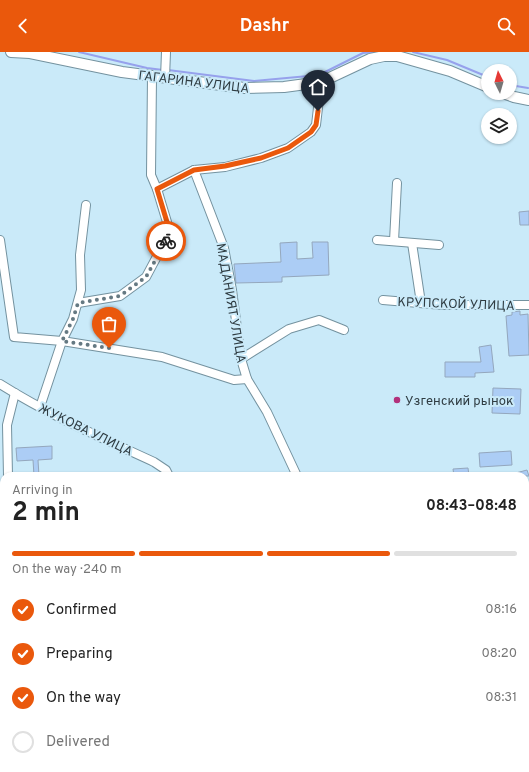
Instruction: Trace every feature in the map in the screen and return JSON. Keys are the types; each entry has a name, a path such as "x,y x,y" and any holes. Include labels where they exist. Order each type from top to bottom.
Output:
{"street":[{"name":"ГАГАРИНА УЛИЦА","path":"11,52 30,52 122,72 244,88 284,87 321,82 370,59 397,54 481,84"},
{"path":"166,52 166,78"},
{"path":"78,303 120,296 146,277 170,232 157,189 151,175 152,76"},
{"path":"157,189 194,170 225,166 261,158 288,148 311,132 316,125 321,82"},
{"path":"517,98 529,100"},
{"name":"МАДАНИЯТ УЛИЦА","path":"194,170 224,248 232,290 241,359 247,379 270,419 295,472"},
{"path":"394,241 397,183"},
{"path":"40,407 62,341 73,319 81,290 80,248 86,205"},
{"path":"0,240 14,337 62,341 162,357 234,380 247,379"},
{"path":"377,240 439,245"},
{"path":"412,243 421,303"},
{"name":"КРУПСКОЙ УЛИЦА","path":"383,300 444,305 529,305"},
{"path":"241,359 289,329 319,320 344,330"},
{"name":"ЖУКОВА УЛИЦА","path":"0,384 74,425 154,462 167,472"},
{"path":"8,472 7,425 15,393"},
{"path":"244,772 250,772"}],"building":[{"path":"529,211 529,225 520,225 519,212"},
{"path":"297,242 297,259 313,258 312,242 328,242 329,275 282,277 282,282 236,283 234,264 281,262 280,243"},
{"path":"520,311 520,315 528,314 529,355 509,356 506,316 512,315 512,312"},
{"path":"491,345 494,372 475,373 475,377 445,377 445,362 481,362 479,347"},
{"path":"493,388 521,389 520,414 492,413"},
{"path":"52,446 52,459 38,460 39,472 34,472 33,460 17,461 16,448"},
{"path":"511,451 512,465 480,467 479,453"},
{"path":"468,468 468,472 453,472 453,469"}],"waterway":[{"path":"79,52 147,68 163,70"},
{"path":"168,70 254,81 319,75 363,53 374,52"},
{"path":"413,52 447,60 481,74"},
{"path":"517,86 528,88"}],"way so far":[{"path":"109,348 62,341 73,319 78,303 120,296 146,277 166,241"}],"place":[{"name":"Узгенский рынок","path":"397,400"}],"route":[{"path":"166,241 170,232 157,189 194,170 225,166 261,158 288,148 311,132 316,125 318,111"}]}
